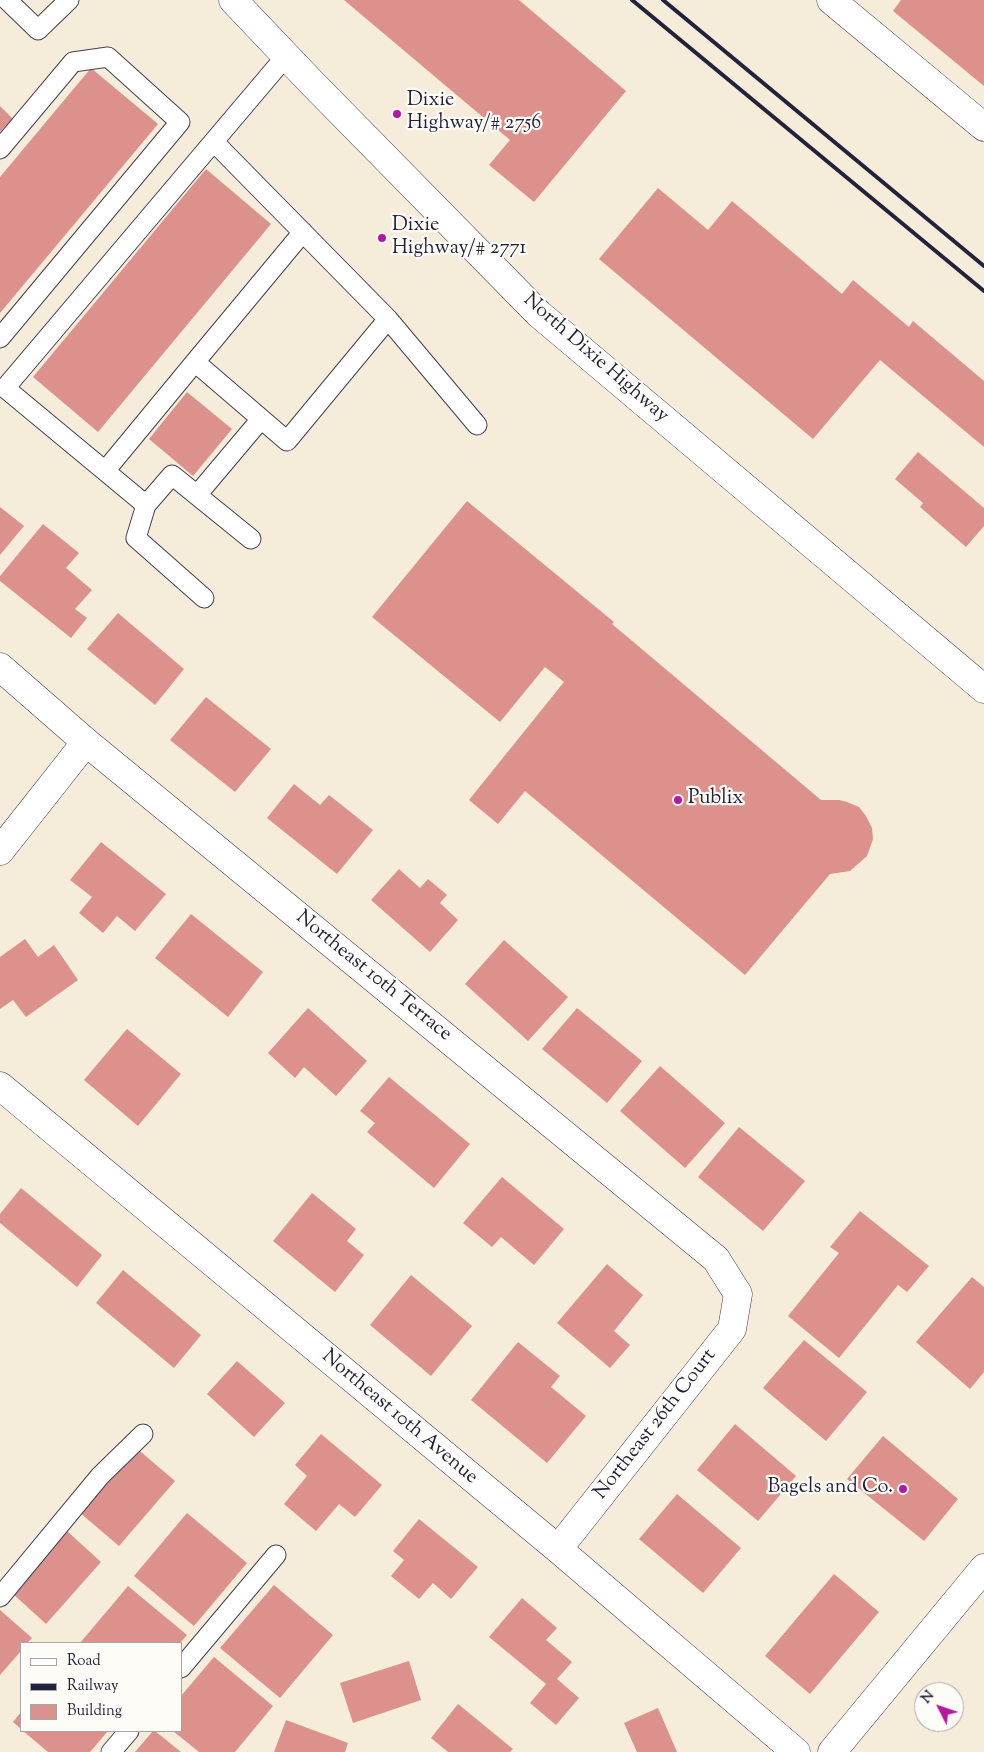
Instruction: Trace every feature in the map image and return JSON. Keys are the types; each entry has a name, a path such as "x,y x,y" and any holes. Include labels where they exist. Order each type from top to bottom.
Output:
{"street":[{"name":"North Dixie Highway","path":"233,0 539,314 984,689"},
{"path":"831,0 984,127"},
{"name":"Northeast 10th Terrace","path":"0,667 86,742 716,1259 738,1294"},
{"path":"0,851 86,742"},
{"name":"Northeast 10th Avenue","path":"0,1086 558,1549 796,1752"},
{"name":"Northeast 26th Court","path":"558,1549 732,1330 738,1294"},
{"path":"832,1752 984,1568"}],"lane":[{"path":"7,0 38,30 69,0"},
{"path":"146,505 5,388 286,56"},
{"path":"0,149 73,62 108,57 180,122 0,338"},
{"path":"214,142 388,319 477,425"},
{"path":"105,471 304,232"},
{"path":"195,362 287,441 388,319"},
{"path":"197,495 261,419"},
{"path":"204,598 136,538 146,505 172,475 251,540"},
{"path":"0,1597 100,1476 143,1434"},
{"path":"182,1667 276,1555"},
{"path":"111,1752 127,1732"}],"building":[{"path":"344,0 519,0 626,91 534,202 489,165 510,140"},
{"path":"901,0 984,0 984,86 893,11"},
{"path":"91,68 158,124 0,313 0,177"},
{"path":"0,106 13,119 0,132"},
{"path":"206,169 271,224 98,432 33,377"},
{"path":"658,188 708,230 732,201 842,294 853,280 909,327 913,321 984,381 984,447 880,360 813,439 599,259"},
{"path":"187,392 232,429 193,476 149,439"},
{"path":"918,452 984,508 984,526 966,547 920,507 923,503 895,479"},
{"name":"Publix","path":"467,501 614,622 612,624 821,800 847,802 859,807 866,816 872,828 873,839 867,856 850,871 830,874 745,975 525,791 498,824 469,800 564,682 545,667 500,722 372,617"},
{"path":"0,507 24,526 0,555"},
{"path":"43,524 79,553 66,568 92,590 75,609 87,618 71,638 0,581 0,576"},
{"path":"118,613 184,669 155,705 87,649"},
{"path":"206,697 271,749 235,792 170,740"},
{"path":"294,784 320,805 329,795 373,830 337,874 267,818"},
{"path":"101,842 166,894 135,931 117,916 103,933 79,913 92,897 70,880"},
{"path":"399,869 420,888 428,879 447,895 440,903 458,920 430,952 371,900"},
{"path":"191,914 263,972 228,1017 155,958"},
{"path":"25,939 38,957 54,945 78,980 26,1017 13,1000 0,1009 0,957"},
{"path":"504,940 568,997 528,1041 465,984"},
{"path":"308,1008 367,1061 336,1096 304,1067 295,1078 268,1053"},
{"path":"577,1008 642,1061 607,1103 542,1049"},
{"path":"127,1029 181,1074 138,1126 84,1080"},
{"path":"660,1066 725,1123 685,1168 620,1111"},
{"path":"389,1077 470,1144 434,1188 367,1132 375,1123 360,1111"},
{"path":"739,1127 805,1181 763,1231 698,1177"},
{"path":"502,1177 564,1229 534,1265 501,1237 492,1247 463,1223"},
{"path":"21,1188 102,1255 77,1287 0,1223 0,1214"},
{"path":"312,1193 356,1229 347,1241 364,1255 335,1292 273,1241"},
{"path":"860,1211 929,1266 907,1292 898,1285 839,1358 788,1316 839,1253 830,1247"},
{"path":"607,1264 643,1295 614,1331 630,1345 610,1368 557,1323"},
{"path":"123,1270 201,1335 174,1368 96,1303"},
{"path":"411,1275 472,1326 431,1376 370,1325"},
{"path":"972,1277 984,1287 984,1372 970,1389 916,1342"},
{"path":"804,1340 867,1392 826,1441 763,1388"},
{"path":"518,1342 560,1376 551,1387 586,1416 547,1463 471,1400"},
{"path":"237,1361 285,1403 254,1437 207,1394"},
{"path":"735,1424 796,1476 758,1521 697,1470"},
{"path":"321,1434 382,1485 355,1517 339,1504 316,1531 284,1504 307,1476 295,1465"},
{"name":"Bagels and Co.","path":"883,1436 958,1499 924,1541 847,1479"},
{"path":"134,1446 175,1481 119,1546 79,1512"},
{"path":"677,1494 741,1548 703,1593 639,1539"},
{"path":"187,1513 247,1563 194,1626 134,1576"},
{"path":"419,1519 478,1567 451,1599 433,1583 419,1599 391,1576 404,1560 393,1551"},
{"path":"67,1531 101,1562 46,1624 12,1593"},
{"path":"834,1574 879,1612 810,1694 765,1656"},
{"path":"274,1585 333,1635 280,1698 220,1648"},
{"path":"128,1586 187,1635 181,1642 81,1642"},
{"path":"522,1598 557,1628 546,1640 572,1662 557,1679 579,1698 556,1725 530,1703 546,1684 489,1637"},
{"path":"0,1610 32,1638 28,1642 20,1642 20,1652 0,1675"},
{"path":"214,1657 273,1706 235,1752 199,1752 174,1732 182,1732 182,1695"},
{"path":"409,1661 421,1700 353,1723 340,1683"},
{"path":"458,1704 513,1749 510,1752 448,1752 431,1738"},
{"path":"658,1708 677,1752 637,1752 624,1723"},
{"path":"20,1713 20,1728 13,1722"},
{"path":"286,1720 348,1743 345,1752 274,1752"},
{"path":"24,1732 107,1732 90,1752 48,1752"},
{"path":"152,1732 156,1732 181,1752 135,1752"}],"railway":[{"path":"632,0 984,291"},
{"path":"663,0 984,266"}],"place":[{"name":"Dixie Highway/# 2756","path":"397,114"},
{"name":"Dixie Highway/# 2771","path":"382,238"},
{"name":"Publix","path":"678,800"},
{"name":"Bagels and Co.","path":"903,1489"}]}
